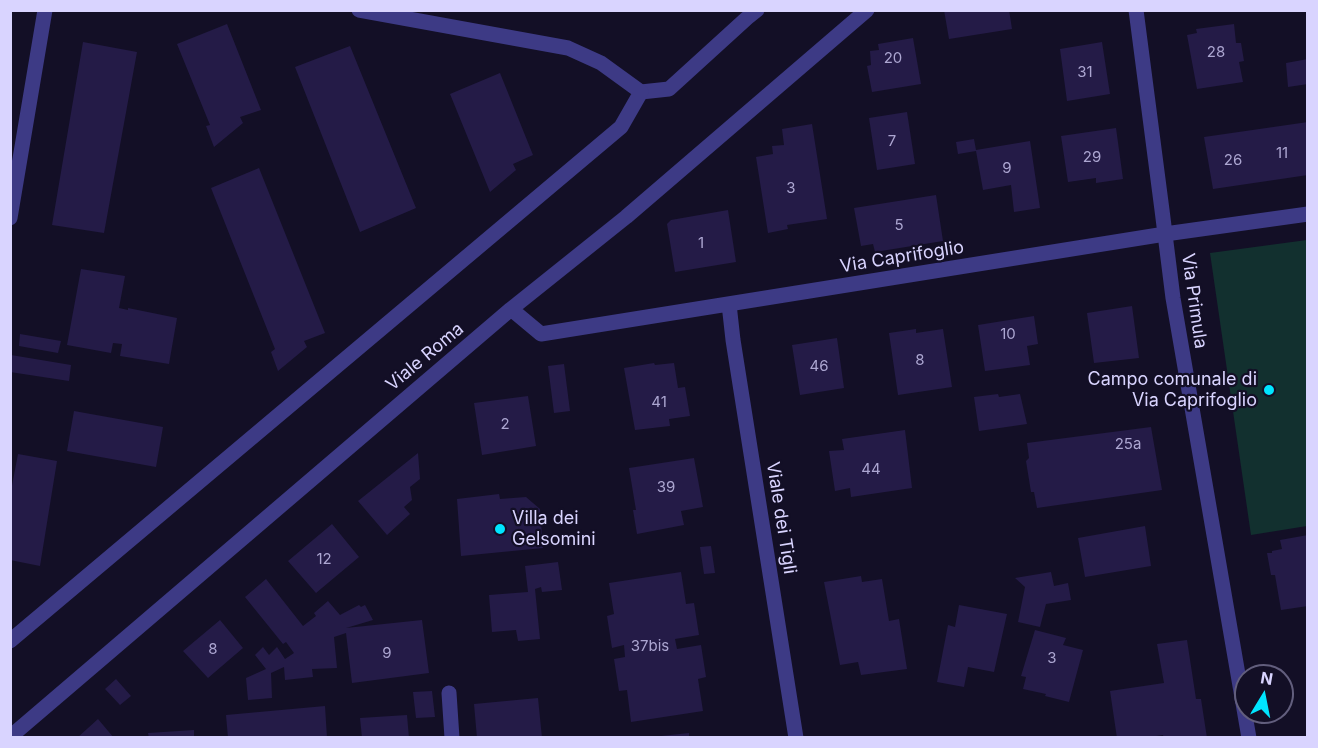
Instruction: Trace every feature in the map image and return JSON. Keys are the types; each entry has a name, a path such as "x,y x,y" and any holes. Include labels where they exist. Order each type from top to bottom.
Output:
{"street":[{"path":"10,218 45,10"},
{"path":"359,10 568,48 601,63 641,92 669,89 757,10"},
{"name":"Viale Roma","path":"10,737 511,309 626,217 867,10"},
{"name":"Via Primula","path":"1136,10 1173,298 1249,738"},
{"path":"10,641 621,127 641,92"},
{"name":"Via Caprifoglio","path":"511,309 541,334 1165,234 1308,214"},
{"name":"Viale dei Tigli","path":"729,304 796,738"},
{"path":"449,693 453,738"}],"green space":[{"name":"Campo comunale di Via Caprifoglio","path":"1307,240 1307,526 1251,535 1210,253"}],"building":[{"path":"944,10 1009,10 1012,29 949,39"},
{"path":"227,24 261,110 240,117 243,123 214,147 206,126 210,125 177,44"},
{"path":"1234,24 1236,43 1241,43 1244,61 1239,62 1243,82 1197,89 1187,35 1197,33 1196,29"},
{"path":"913,38 921,84 872,92 867,66 871,65 870,51 879,50 878,44"},
{"path":"83,42 137,52 104,233 52,225"},
{"path":"1102,42 1110,94 1067,101 1060,49"},
{"path":"350,46 416,208 360,232 295,67"},
{"path":"1308,59 1308,84 1288,87 1286,63"},
{"path":"500,73 533,155 513,164 516,170 490,192 450,94"},
{"path":"907,112 915,164 877,170 869,118"},
{"path":"1308,122 1308,175 1213,189 1204,137"},
{"path":"812,124 827,219 787,225 788,229 768,233 756,157 773,154 772,146 784,145 782,129"},
{"path":"1116,128 1123,179 1096,183 1096,178 1068,182 1061,136"},
{"path":"974,139 976,150 1030,141 1040,208 1014,212 1011,185 983,190 976,151 958,154 956,142"},
{"path":"259,168 325,333 304,341 307,347 278,371 271,352 275,349 211,188"},
{"path":"936,195 943,241 875,252 873,244 861,246 854,208"},
{"path":"728,210 736,262 675,272 667,224 671,220"},
{"path":"81,269 125,276 119,308 177,318 169,364 120,356 122,344 113,343 111,353 67,345"},
{"path":"1132,306 1139,358 1094,363 1087,313"},
{"path":"1034,316 1038,344 1027,346 1030,365 985,371 978,325"},
{"path":"916,329 916,333 943,329 952,387 898,395 889,333"},
{"path":"20,334 61,341 58,353 19,346"},
{"path":"837,338 844,388 800,395 792,345"},
{"path":"11,355 71,365 69,381 10,372"},
{"path":"654,363 655,365 674,363 678,388 685,387 690,416 669,419 670,426 635,430 624,368"},
{"path":"564,364 570,411 554,413 548,366"},
{"path":"998,394 999,397 1020,394 1027,424 979,431 974,397"},
{"path":"528,396 536,446 482,455 474,403"},
{"path":"74,411 163,427 156,467 67,451"},
{"path":"1151,427 1162,490 1037,508 1034,492 1031,492 1026,461 1029,458 1027,443"},
{"path":"905,430 912,488 851,497 850,488 835,491 829,451 844,450 842,439"},
{"path":"418,453 420,479 410,487 412,500 404,507 410,514 387,535 358,501"},
{"path":"18,454 57,461 40,566 10,560 10,496"},
{"path":"694,458 703,507 681,511 684,525 637,534 633,510 636,510 629,468"},
{"name":"Villa dei Gelsomini","path":"499,494 500,499 526,497 540,509 543,548 461,556 457,499"},
{"path":"332,524 359,557 316,593 288,561"},
{"path":"1145,526 1151,566 1085,577 1078,538"},
{"path":"1308,535 1308,606 1281,610 1275,575 1271,575 1267,553 1282,549 1280,540"},
{"path":"711,546 715,573 704,574 700,547"},
{"path":"558,562 562,590 542,592 541,587 535,589 540,639 518,641 516,630 492,632 489,595 528,592 525,566"},
{"path":"681,572 686,604 694,603 699,635 675,639 677,649 701,645 706,677 698,679 703,711 631,722 627,690 619,691 614,659 625,657 624,645 612,648 607,616 614,614 609,583"},
{"path":"1051,572 1054,586 1068,583 1071,600 1046,604 1040,627 1018,622 1025,587 1015,578"},
{"path":"861,576 862,582 882,579 889,621 899,619 907,669 861,675 858,662 840,665 824,582"},
{"path":"266,579 303,626 316,616 314,613 328,601 340,615 359,605 361,607 365,605 373,620 346,628 422,620 429,673 352,683 346,633 334,637 337,668 312,669 313,677 285,680 284,667 271,673 272,698 248,700 246,678 266,669 255,655 263,647 269,655 277,647 285,659 294,653 286,642 283,644 245,597"},
{"path":"959,605 1007,614 994,672 968,667 964,687 937,682 948,625 955,627"},
{"path":"220,620 243,648 208,678 183,651"},
{"path":"1035,630 1066,638 1063,645 1083,650 1069,702 1023,689 1026,677 1021,676"},
{"path":"1187,640 1196,699 1201,699 1207,738 1164,738 1163,735 1117,738 1110,691 1164,683 1157,644"},
{"path":"116,679 131,696 120,705 105,689"},
{"path":"432,691 435,717 416,718 413,692"},
{"path":"538,698 542,738 477,738 474,704"},
{"path":"325,706 327,738 228,738 226,715"},
{"path":"407,715 409,738 362,738 360,718"},
{"path":"98,719 114,738 77,738"},
{"path":"194,730 194,738 149,738 148,733"},
{"path":"689,733 689,738 661,738 661,736"}],"place":[{"name":"Campo comunale di Via Caprifoglio","path":"1269,390"},
{"name":"Villa dei Gelsomini","path":"500,529"}]}
